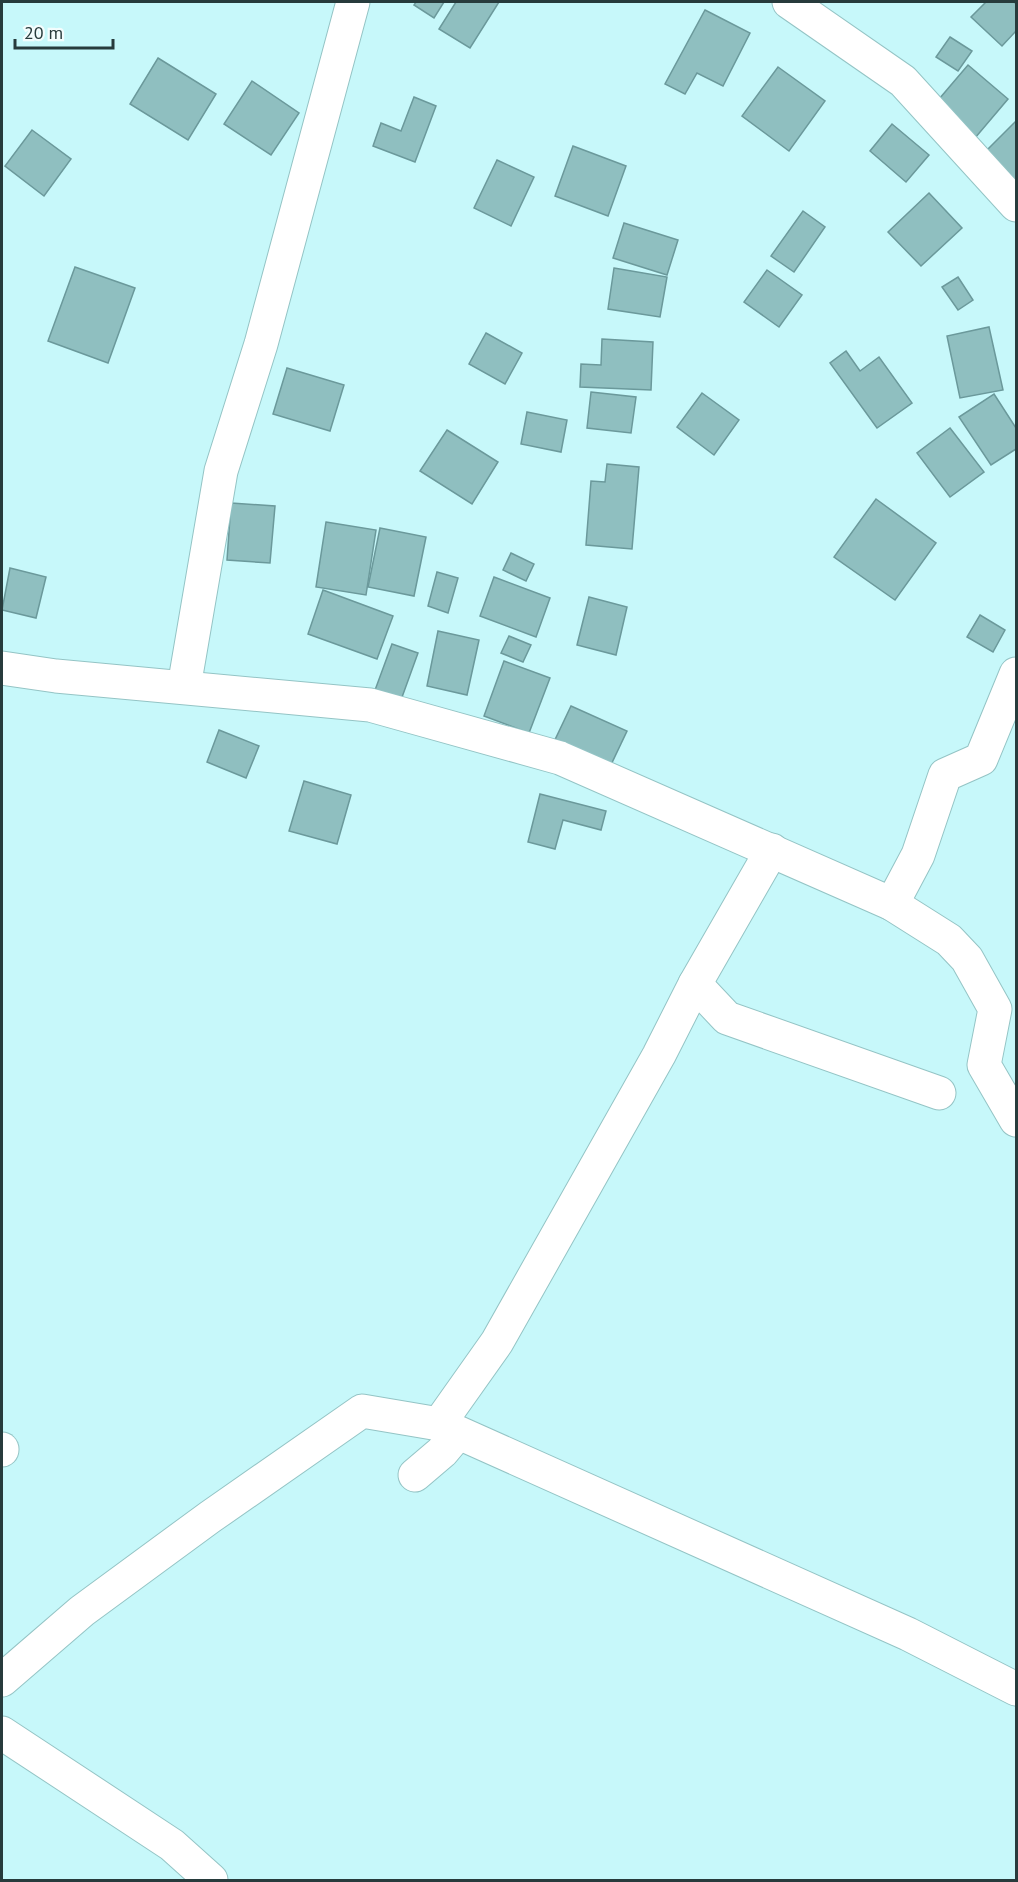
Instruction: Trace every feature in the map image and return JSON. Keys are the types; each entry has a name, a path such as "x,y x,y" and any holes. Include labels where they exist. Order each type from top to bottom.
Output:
{"street":[{"path":"184,687 220,471 261,344 353,2"},
{"path":"789,2 903,81 1017,206"},
{"path":"2,668 56,676 370,705 560,758 772,850 892,904 949,940 967,959 995,1009 984,1065 1017,1120"},
{"path":"892,904 918,855 945,775 981,759 1017,674"},
{"path":"415,1475 442,1452 448,1428 772,850"},
{"path":"695,984 727,1018 939,1093"},
{"path":"2,1680 82,1611 210,1517 362,1411 448,1428 908,1634 1017,1689"},
{"path":"2,1733 172,1845 211,1881"}],"building":[{"path":"416,2 444,2 434,18 414,5"},
{"path":"456,2 499,2 470,48 439,29"},
{"path":"986,2 1014,2 1016,4 1016,31 1002,46 971,17"},
{"path":"705,10 750,33 723,86 697,73 685,94 665,84"},
{"path":"950,37 972,51 958,71 936,57"},
{"path":"158,58 216,94 188,140 130,104"},
{"path":"968,65 1008,99 975,138 934,105"},
{"path":"778,67 825,101 789,151 742,116"},
{"path":"252,81 299,113 271,155 224,124"},
{"path":"414,97 436,106 415,162 373,146 381,123 401,131"},
{"path":"1016,121 1016,184 985,152"},
{"path":"892,124 929,155 906,182 870,151"},
{"path":"32,130 71,159 44,196 5,166"},
{"path":"573,146 626,166 608,216 555,196"},
{"path":"497,160 534,177 511,226 474,208"},
{"path":"929,193 962,228 921,266 888,232"},
{"path":"803,211 825,227 794,272 771,256"},
{"path":"624,223 678,240 667,275 613,258"},
{"path":"75,267 135,288 108,363 48,341"},
{"path":"614,268 667,277 660,317 608,309"},
{"path":"767,270 802,295 779,327 744,302"},
{"path":"958,277 973,300 958,310 942,287"},
{"path":"989,327 1003,390 960,398 947,336"},
{"path":"486,333 522,353 505,384 469,364"},
{"path":"602,339 653,342 651,390 580,387 581,364 601,365"},
{"path":"846,351 860,371 879,357 912,403 877,428 830,363"},
{"path":"287,368 344,385 330,431 273,414"},
{"path":"591,392 636,397 631,433 587,428"},
{"path":"702,393 739,420 714,455 677,427"},
{"path":"994,394 1016,428 1016,449 991,465 959,417"},
{"path":"527,412 567,420 561,452 521,444"},
{"path":"950,428 984,472 950,497 917,453"},
{"path":"447,430 498,462 472,504 420,471"},
{"path":"607,464 639,467 632,549 586,545 591,481 605,482"},
{"path":"876,499 936,543 895,600 834,557"},
{"path":"231,503 275,506 270,563 227,560"},
{"path":"326,522 376,530 366,595 316,587"},
{"path":"380,528 426,537 414,596 368,587"},
{"path":"511,553 534,564 526,581 503,570"},
{"path":"10,568 46,577 36,618 2,610"},
{"path":"437,572 458,578 448,613 428,606"},
{"path":"494,577 550,598 536,637 480,616"},
{"path":"323,590 393,616 377,659 308,634"},
{"path":"589,597 627,607 616,655 577,645"},
{"path":"980,615 1005,630 993,652 967,637"},
{"path":"438,631 479,640 467,695 427,686"},
{"path":"509,636 531,645 523,662 501,653"},
{"path":"392,644 418,653 397,711 371,701"},
{"path":"504,661 550,678 529,733 484,716"},
{"path":"571,706 627,731 609,769 553,744"},
{"path":"219,730 259,746 246,778 207,762"},
{"path":"304,781 351,795 337,844 289,831"},
{"path":"540,794 606,811 601,830 563,820 555,849 528,842"}]}
